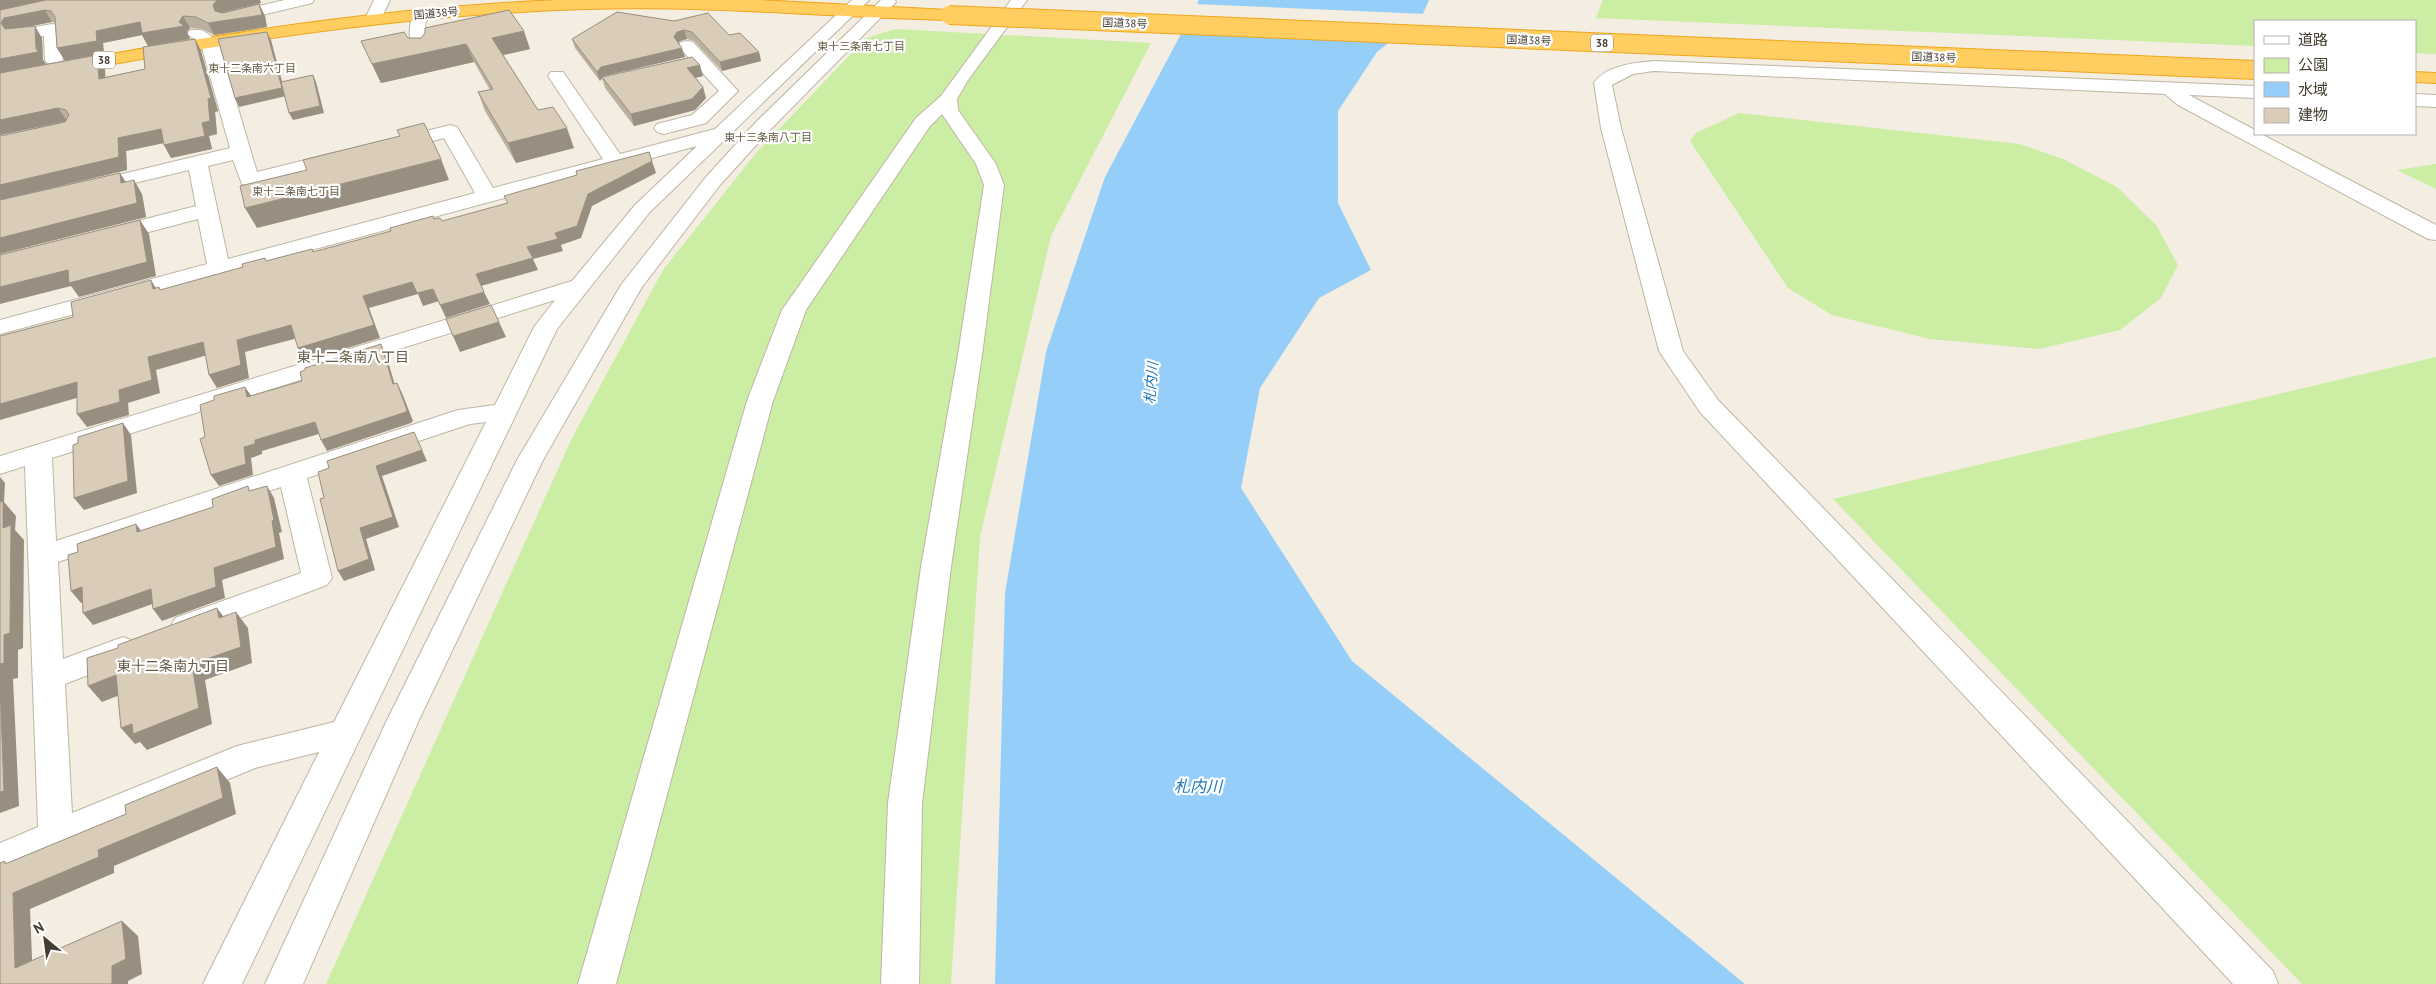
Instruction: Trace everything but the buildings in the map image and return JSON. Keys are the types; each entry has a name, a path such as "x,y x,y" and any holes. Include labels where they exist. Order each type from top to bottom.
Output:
{"highway":[{"name":"国道38号","path":"0,71 54,60 377,9 489,0"},
{"name":"国道38号","path":"377,9 422,14 558,5 857,3 883,7 2254,70"},
{"name":"国道38号","path":"953,10 2254,58"},
{"name":"国道38号","path":"0,80 202,37"},
{"path":"2416,64 2436,65"},
{"path":"2416,77 2436,78"}],"street":[{"path":"230,18 306,0"},
{"path":"597,984 760,401 794,310 923,122 948,99 1018,0"},
{"path":"222,984 344,733 546,327 642,209 857,3"},
{"path":"284,984 403,720 530,460 632,285 713,181 763,126 883,7"},
{"path":"422,14 417,24 422,50"},
{"path":"19,36 52,29 54,60"},
{"path":"202,37 249,180 450,131 486,195"},
{"path":"670,146 656,130 699,119 729,91 691,62 687,46"},
{"path":"2254,92 1654,66 1630,68 1614,74 1603,83 1611,128 1653,290 1671,351 1709,406 2259,984"},
{"path":"557,76 615,161"},
{"path":"2171,89 2185,102 2436,234"},
{"path":"900,984 905,803 936,568 970,355 994,185 986,164 949,110 948,99"},
{"path":"2416,100 2436,100"},
{"path":"0,327 670,146 763,126"},
{"path":"66,193 240,152"},
{"path":"197,162 219,268"},
{"path":"85,242 207,210"},
{"path":"0,466 578,286"},
{"path":"43,556 467,416 505,412"},
{"path":"38,454 56,836"},
{"path":"48,677 317,578 292,474"},
{"path":"0,859 249,756 344,733"}],"green space":[{"path":"1603,0 2436,0 2436,54 2416,53 2416,20 2254,20 2254,46 1596,18"},
{"path":"896,29 1151,43 1051,236 980,537 951,984 326,984 572,438 663,270 756,153 866,38"},
{"path":"1739,113 2020,144 2065,160 2117,187 2156,225 2178,265 2161,298 2120,330 2039,349 1930,339 1832,315 1788,288 1690,141 1696,133"},
{"path":"2436,164 2436,189 2397,170"},
{"path":"2436,357 2436,984 2302,984 1833,499"}],"water":[{"name":"札内川","path":"1199,0 1429,0 1422,16 1377,52 1338,111 1338,203 1371,270 1319,298 1260,388 1241,488 1352,661 1745,984 995,984 1005,593 1046,352 1105,177"}],"pier":[{"path":"1194,4 1426,14 1424,18 1395,41 1179,32"}],"district":[{"name":"東十三条南七丁目","path":"861,46"},
{"name":"東十二条南六丁目","path":"252,68"},
{"name":"東十三条南八丁目","path":"768,137"},
{"name":"東十二条南七丁目","path":"296,191"},
{"name":"東十二条南八丁目","path":"353,357"},
{"name":"東十二条南九丁目","path":"173,666"}]}
